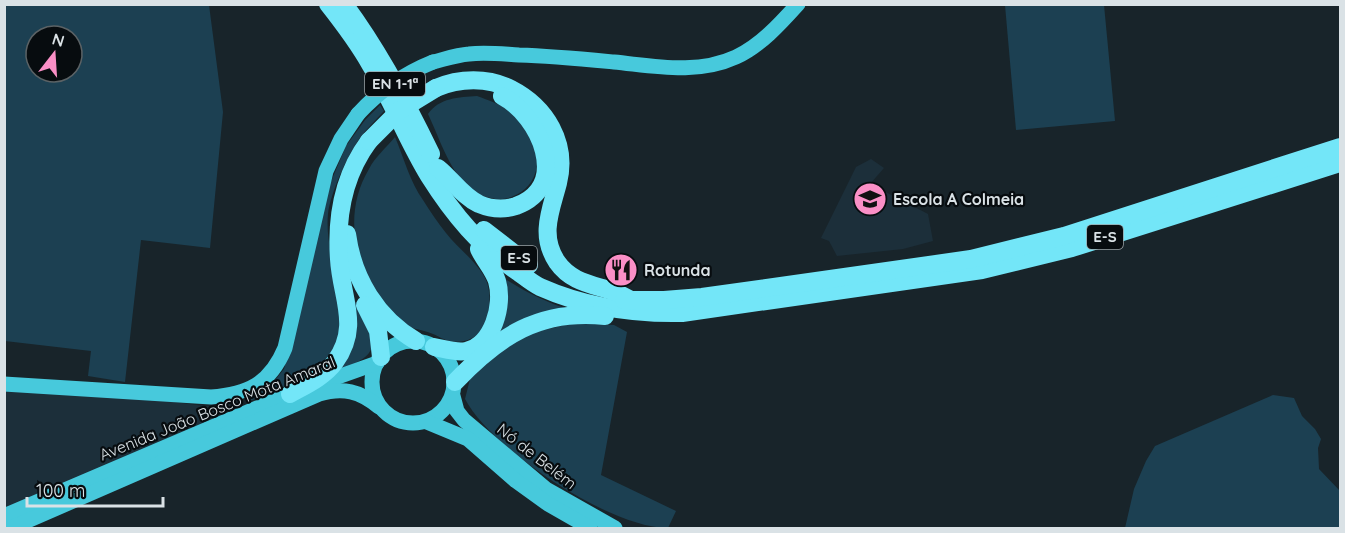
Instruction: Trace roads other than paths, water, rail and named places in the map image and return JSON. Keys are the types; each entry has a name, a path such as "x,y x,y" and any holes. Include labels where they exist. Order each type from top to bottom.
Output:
{"highway":[{"name":"EN 1-1ª","path":"328,4 370,63 428,175 469,232"},
{"name":"EN 1-1ª","path":"344,4 378,52 438,168"},
{"path":"290,394 322,376 336,360 345,342 349,310 339,261 338,224 345,186 352,168 372,143 404,116 438,91 460,81 481,80 507,86 527,97 544,114 553,130 559,149 561,168 548,218 547,231 553,254 564,270 573,277 592,286 613,291 633,301"},
{"path":"438,91 481,89 510,100 519,107 535,127 544,152 546,166 541,183 534,194 520,204 504,209 489,207 472,200 438,168"},
{"path":"372,143 352,187 346,217 349,248 359,277 375,306 395,327 416,341"},
{"name":"E-S","path":"438,168 456,199 477,223 494,239 542,274 582,292 633,301 702,297 971,259 1064,236 1341,147"},
{"name":"E-S","path":"469,232 496,257 539,287 588,303 619,310 651,314 682,313 982,270 1072,248 1341,163"},
{"path":"434,347 460,352 474,348 482,344 488,336 496,318 499,304 496,279 469,232"},
{"path":"338,243 352,282 378,331 379,360"},
{"path":"454,389 489,349 517,332 544,320 578,314 628,318 651,314"}],"main road":[{"path":"4,384 211,397 234,395 252,388 274,369 285,348 326,171 341,139 370,100 400,78 433,62 484,53 569,57 669,68 711,66 749,50 798,4"},
{"path":"416,341 434,347 449,362 454,389 447,407 427,422 414,424 400,422 389,416 379,407 372,385 373,374 379,360 397,345 416,341"},
{"name":"Avenida João Bosco Mota Amaral","path":"4,516 290,394 379,360"},
{"name":"Nó de Belém","path":"454,389 457,411 464,420 526,473 572,505 615,528"},
{"name":"Avenida João Bosco Mota Amaral","path":"11,528 319,394 333,390 356,392 367,397 379,407"},
{"name":"Nó de Belém","path":"427,422 468,439 516,481 548,504 590,528"}],"place":[{"name":"Escola A Colmeia","path":"870,199"},
{"name":"Rotunda","path":"621,270"}]}
